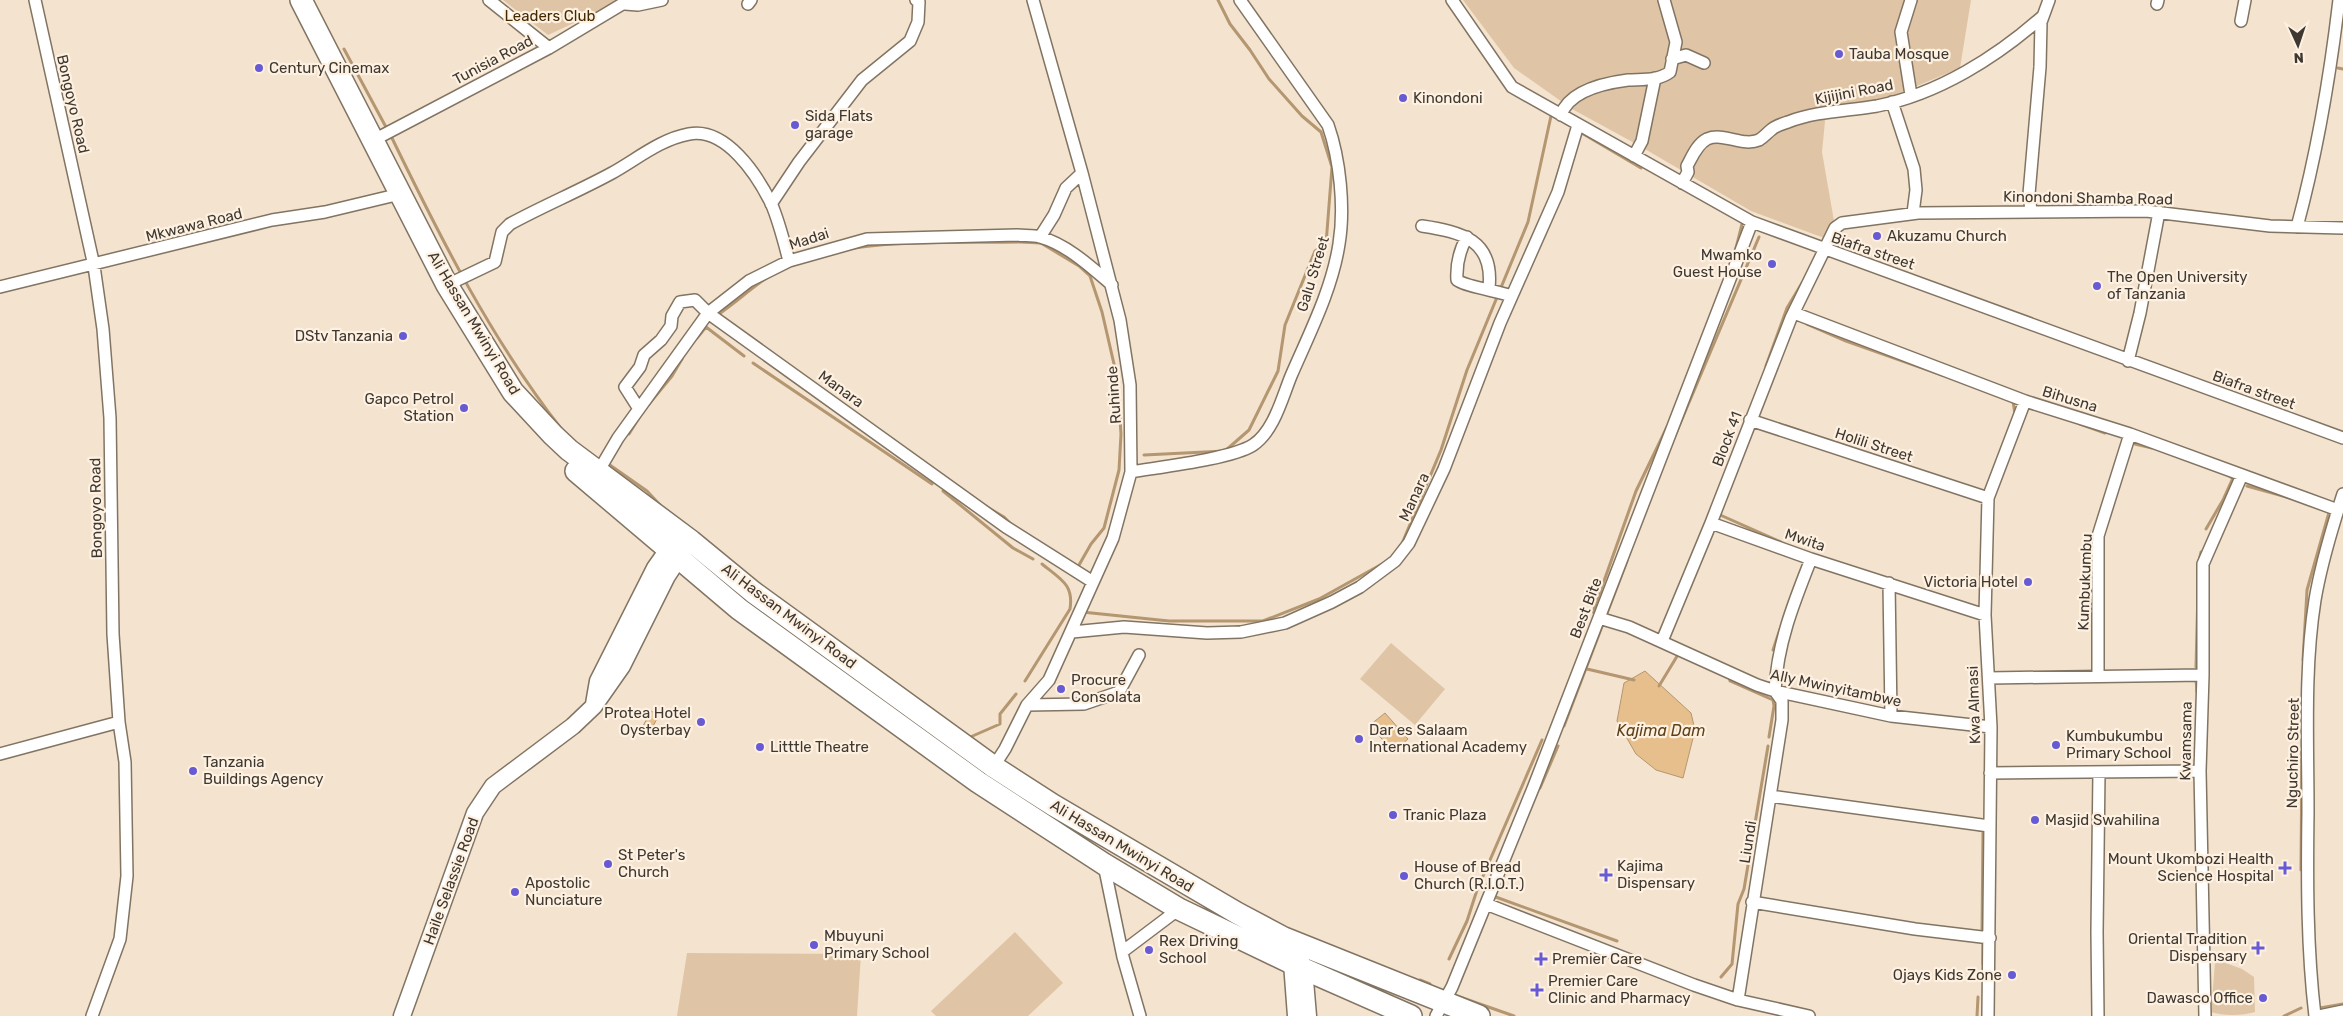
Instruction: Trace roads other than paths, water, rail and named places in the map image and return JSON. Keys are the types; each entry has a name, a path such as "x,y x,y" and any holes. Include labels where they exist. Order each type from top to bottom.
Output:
{"highway":[{"name":"Ali Hassan Mwinyi Road","path":"289,0 320,47 448,285 514,392 553,435 598,472 679,545 739,609 978,782 1104,864 1179,908 1298,966 1411,1016"},
{"name":"Ali Hassan Mwinyi Road","path":"301,0 451,308 506,398 546,444 679,545 753,592 994,767 1094,830 1236,913 1292,942 1439,1009 1480,1016"}],"street":[{"name":"Bongoyo Road","path":"35,0 94,266 103,329 110,418 113,634 127,803 124,909 120,939 92,1016"},
{"path":"489,0 549,48"},
{"path":"627,2 638,5 662,0"},
{"path":"771,204 799,162 862,80 910,41 918,22 919,2 916,0"},
{"name":"Ruhinde","path":"978,782 994,767 1027,705 1049,680 1113,538 1131,472 1130,385 1125,347 1112,286 1033,0"},
{"name":"Galu Street","path":"1131,472 1213,458 1252,446 1261,438 1284,396 1312,329 1339,246 1341,229 1338,169 1334,143 1328,125 1240,0"},
{"name":"Biafra street","path":"1452,0 1512,87 1752,222 1824,250 2343,438"},
{"path":"1561,115 1564,106 1575,97 1599,86 1626,80 1656,78 1670,72 1676,42 1664,0"},
{"path":"1911,0 1901,32 1911,95"},
{"path":"2031,210 2029,194 2033,173 2043,16 2049,0"},
{"path":"2241,21 2245,0"},
{"path":"2297,228 2338,60 2339,0"},
{"name":"Tunisia Road","path":"371,141 549,48 627,2"},
{"name":"Kijijini Road","path":"1682,183 1691,159 1698,147 1706,140 1718,138 1750,142 1759,140 1780,125 1798,118 1892,102 1970,71 2006,47 2043,16"},
{"path":"1672,59 1686,56 1704,63"},
{"path":"1634,156 1642,141 1656,78"},
{"path":"1892,102 1914,169 1916,190 1913,213"},
{"name":"Manara","path":"1072,632 1124,627 1207,633 1241,632 1285,623 1332,602 1381,572 1395,561 1409,543 1429,504 1500,292 1558,192 1578,125"},
{"path":"448,285 495,262 502,232 510,224 612,173 676,137 692,133 708,134 722,140 734,150 771,204 789,261"},
{"path":"1040,237 1054,215 1066,188 1082,173"},
{"name":"Mkwawa Road","path":"0,287 94,266 272,220 325,212 396,195"},
{"name":"Kinondoni Shamba Road","path":"1824,250 1835,228 1842,223 1913,213 1933,215 2031,210 2159,212 2297,228 2343,228"},
{"path":"2128,361 2140,313 2159,212"},
{"name":"Best Bite","path":"1439,1009 1452,986 1486,904 1752,222"},
{"path":"1422,226 1467,237 1482,248 1489,272 1500,292"},
{"name":"Madai","path":"598,472 639,409 708,313 749,281 789,261 867,239 1008,235 1040,237 1082,259 1112,286"},
{"path":"1467,237 1461,249 1457,268 1457,280 1468,285 1500,292"},
{"name":"Block 41","path":"1662,641 1794,313 1824,250"},
{"name":"Manara","path":"639,409 625,387 640,367 644,355 661,340 671,326 672,316 680,302 695,300 708,313 1006,527 1093,582"},
{"name":"Bihusna","path":"1794,313 2025,401 2130,434 2338,510"},
{"name":"Kwa Almasi","path":"1988,1016 1991,727 1985,615 1988,498 2025,401"},
{"name":"Holili Street","path":"1750,420 1988,498"},
{"name":"Kumbukumbu","path":"2098,675 2098,536 2130,434"},
{"name":"Kwamsama","path":"2205,1016 2200,771 2203,675 2202,564 2242,475"},
{"name":"Nguchiro Street","path":"2317,1016 2311,982 2308,900 2307,757 2310,663 2316,599 2343,494"},
{"name":"Mwita","path":"1711,523 1811,559 1985,615"},
{"name":"Haile Selassie Road","path":"402,1016 475,813 493,786 573,726 594,706 622,666 679,545"},
{"path":"1775,691 1780,651 1786,626 1811,559"},
{"path":"1889,583 1891,716"},
{"name":"Ally Mwinyitambwe","path":"1599,618 1629,627 1748,681 1775,691 1891,716 1991,727"},
{"path":"1027,705 1084,704 1119,692 1139,656"},
{"path":"1989,678 2203,675"},
{"name":"Liundi","path":"1738,1000 1782,720 1782,701 1775,691"},
{"path":"0,754 119,722"},
{"path":"1990,773 2200,771"},
{"path":"2098,772 2096,932 2098,1016"},
{"path":"1770,796 1989,826"},
{"path":"1104,864 1122,952 1140,1016"},
{"path":"1752,902 1915,929 1990,938"},
{"path":"1486,904 1694,985 1738,1000 1810,1016"},
{"path":"1122,952 1179,908"},
{"path":"1292,942 1308,1016"},
{"path":"1296,1016 1298,966"},
{"path":"2317,1016 2343,1011"}],"water":[{"name":"Kajima Dam","path":"1645,671 1691,713 1695,730 1683,778 1656,770 1636,754 1617,721 1624,683"},
{"path":"651,711 659,715 651,730 643,726"},
{"path":"1385,713 1408,739 1393,752 1370,725"}],"waterway":[{"path":"1144,455 1225,451 1249,430 1278,371 1285,325 1315,251 1326,244 1332,167 1321,132 1302,116 1269,79 1230,24 1218,0"},
{"path":"344,49 387,129"},
{"path":"2338,68 2343,69"},
{"path":"1401,546 1441,450 1467,370 1528,222 1551,116"},
{"path":"1580,132 1641,168"},
{"path":"390,134 448,250 490,325 537,397 563,431"},
{"path":"1735,252 1742,224"},
{"path":"1674,438 1759,237"},
{"path":"1020,242 1041,243 1079,266 1090,276 1102,312 1117,377 1121,434 1119,470 1104,528 1091,544 1079,565 1079,570 1075,572 1024,537 1004,517 963,493 901,447 755,346 716,316 768,277 795,263 825,254 890,244 1020,242"},
{"path":"1766,366 1787,308 1802,283"},
{"path":"1807,324 1846,341 1942,375"},
{"path":"697,338 706,327 744,356"},
{"path":"649,404 672,376 682,359"},
{"path":"753,363 932,484"},
{"path":"2013,401 2015,414"},
{"path":"629,434 640,416"},
{"path":"2080,424 2105,433"},
{"path":"1786,426 1804,432"},
{"path":"1593,612 1636,491 1667,427"},
{"path":"2135,444 2152,448"},
{"path":"607,463 647,491 661,506"},
{"path":"2206,529 2232,480 2235,480 2228,475"},
{"path":"2247,486 2290,498"},
{"path":"943,491 1013,548 1033,559"},
{"path":"2303,660 2307,590 2330,509"},
{"path":"1718,514 1781,542"},
{"path":"2199,561 2201,552"},
{"path":"1564,726 1627,561"},
{"path":"1025,681 1070,609 1071,601 1068,588 1060,578 1042,564"},
{"path":"1082,612 1169,621 1263,621 1319,599 1382,564"},
{"path":"2196,667 2198,590"},
{"path":"1773,650 1780,629"},
{"path":"1659,686 1679,653"},
{"path":"1587,669 1634,680"},
{"path":"1729,676 1730,681 1773,700 1774,706 1769,737"},
{"path":"2196,679 2197,692"},
{"path":"968,738 1000,724 1000,714 1016,694"},
{"path":"1449,959 1467,921 1477,890 1542,740"},
{"path":"1540,788 1558,746"},
{"path":"1721,977 1732,964 1738,904 1744,889 1768,746"},
{"path":"2301,870 2302,748"},
{"path":"1979,830 1983,831 1982,934"},
{"path":"1493,896 1617,941"},
{"path":"1983,940 1983,964"},
{"path":"1420,980 1430,984"},
{"path":"1457,996 1514,1016"},
{"path":"1977,1016 1978,997"},
{"path":"2320,1008 2343,1004"},
{"path":"2284,1016 2301,1008"}],"place":[{"name":"Tauba Mosque","path":"1839,54"},
{"name":"Century Cinemax","path":"259,68"},
{"name":"Kinondoni","path":"1403,98"},
{"name":"Sida Flats garage","path":"795,125"},
{"name":"Akuzamu Church","path":"1877,236"},
{"name":"Mwamko Guest House","path":"1772,264"},
{"name":"The Open University of Tanzania","path":"2097,286"},
{"name":"DStv Tanzania","path":"403,336"},
{"name":"Gapco Petrol Station","path":"464,408"},
{"name":"Victoria Hotel","path":"2028,582"},
{"name":"Procure Consolata","path":"1061,689"},
{"name":"Protea Hotel Oysterbay","path":"701,722"},
{"name":"Dar es Salaam International Academy","path":"1359,739"},
{"name":"Kumbukumbu Primary School","path":"2056,745"},
{"name":"Litttle Theatre","path":"760,747"},
{"name":"Tanzania Buildings Agency","path":"193,771"},
{"name":"Tranic Plaza","path":"1393,815"},
{"name":"Masjid Swahilina","path":"2035,820"},
{"name":"St Peter's Church","path":"608,864"},
{"name":"Mount Ukombozi Health Science Hospital","path":"2285,868"},
{"name":"Kajima Dispensary","path":"1606,875"},
{"name":"House of Bread Church (R.I.O.T.)","path":"1404,876"},
{"name":"Apostolic Nunciature","path":"515,892"},
{"name":"Mbuyuni Primary School","path":"814,945"},
{"name":"Oriental Tradition Dispensary","path":"2258,948"},
{"name":"Rex Driving School","path":"1149,950"},
{"name":"Premier Care","path":"1541,959"},
{"name":"Ojays Kids Zone","path":"2012,975"},
{"name":"Premier Care Clinic and Pharmacy","path":"1537,990"},
{"name":"Dawasco Office","path":"2263,998"}],"park label":[{"name":"Leaders Club","path":"550,16"}]}
